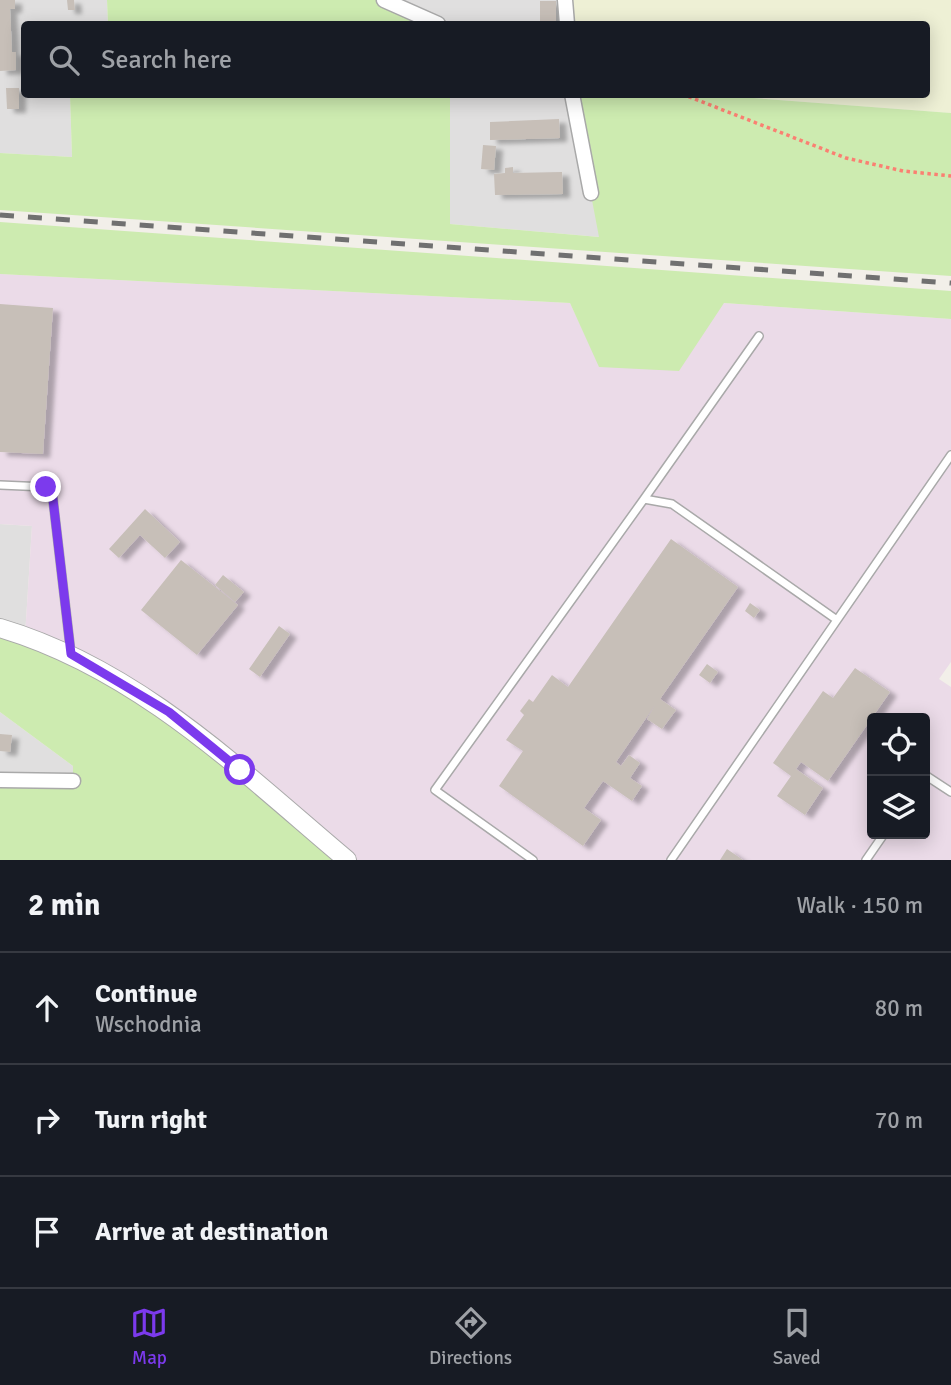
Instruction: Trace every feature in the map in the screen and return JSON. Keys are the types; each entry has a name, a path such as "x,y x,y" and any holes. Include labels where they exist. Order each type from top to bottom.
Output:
{"street":[{"path":"384,0 431,21"},
{"path":"565,0 567,21"},
{"path":"573,98 591,193"},
{"path":"0,628 71,654 169,712 347,860"},
{"path":"0,780 74,781"}],"lane":[{"path":"533,860 435,790 759,336"},
{"path":"671,860 951,454"},
{"path":"0,485 46,487 52,491 71,654"},
{"path":"644,499 672,504 837,620"},
{"path":"927,776 951,792"},
{"path":"866,860 881,839"}],"path":[{"path":"692,98 846,158 903,172 951,176"}],"shaded area":[{"path":"0,0 107,0 108,21 21,21 21,98 70,98 72,157 0,153"},
{"path":"384,0 565,0 567,21 431,21"},
{"path":"450,98 573,98 600,237 450,224"},
{"path":"0,274 570,303 600,367 724,303 951,319 951,662 939,679 951,687 951,860 347,860 25,636 32,526 0,524"},
{"path":"0,524 32,526 25,636 0,628"},
{"path":"0,712 73,766 73,781 0,780"}],"green space":[{"path":"107,0 384,0 431,21 108,21"},
{"path":"565,0 951,0 951,113 753,98 930,98 930,21 567,21"},
{"path":"70,98 450,98 450,224 599,237 573,98 753,98 951,113 951,276 0,210 0,153 72,157"},
{"path":"0,222 951,291 951,319 724,303 679,371 599,367 570,303 0,274"},
{"path":"0,628 92,665 347,860 0,860 0,780 73,781 73,766 0,712"}],"building":[{"path":"0,0 15,0 15,9 10,9 12,52 16,52 16,70 0,71"},
{"path":"67,0 74,0 75,10 68,10"},
{"path":"540,1 556,1 556,21 540,21"},
{"path":"6,88 19,88 19,109 7,109"},
{"path":"559,119 560,138 490,140 490,122"},
{"path":"483,145 496,146 494,170 481,169"},
{"path":"513,167 513,173 562,172 563,194 495,195 494,174 505,173 505,168"},
{"path":"0,304 53,308 43,454 0,452"},
{"path":"145,509 180,542 165,558 140,535 119,558 109,549"},
{"path":"671,539 738,587 660,699 676,710 662,729 647,719 655,705 616,762 621,766 629,755 640,763 630,778 642,786 632,801 603,781 584,808 601,820 583,846 499,786 523,751 506,740 524,715 520,711 529,699 533,702 552,675 568,687"},
{"path":"181,560 238,605 197,655 141,610"},
{"path":"223,575 244,592 235,602 215,585"},
{"path":"750,603 760,610 754,618 745,611"},
{"path":"279,626 290,634 260,677 249,669"},
{"path":"707,664 718,672 710,683 699,675"},
{"path":"855,668 890,692 875,713 867,713 867,725 828,781 801,762 796,769 823,788 805,815 777,796 791,776 773,763 823,691 833,698"},
{"path":"0,734 12,735 10,752 0,751"},
{"path":"727,849 743,860 720,860"}],"railway":[{"path":"0,215 951,283"}],"route":[{"path":"46,487 52,491 71,654 151,699 240,770"}]}
